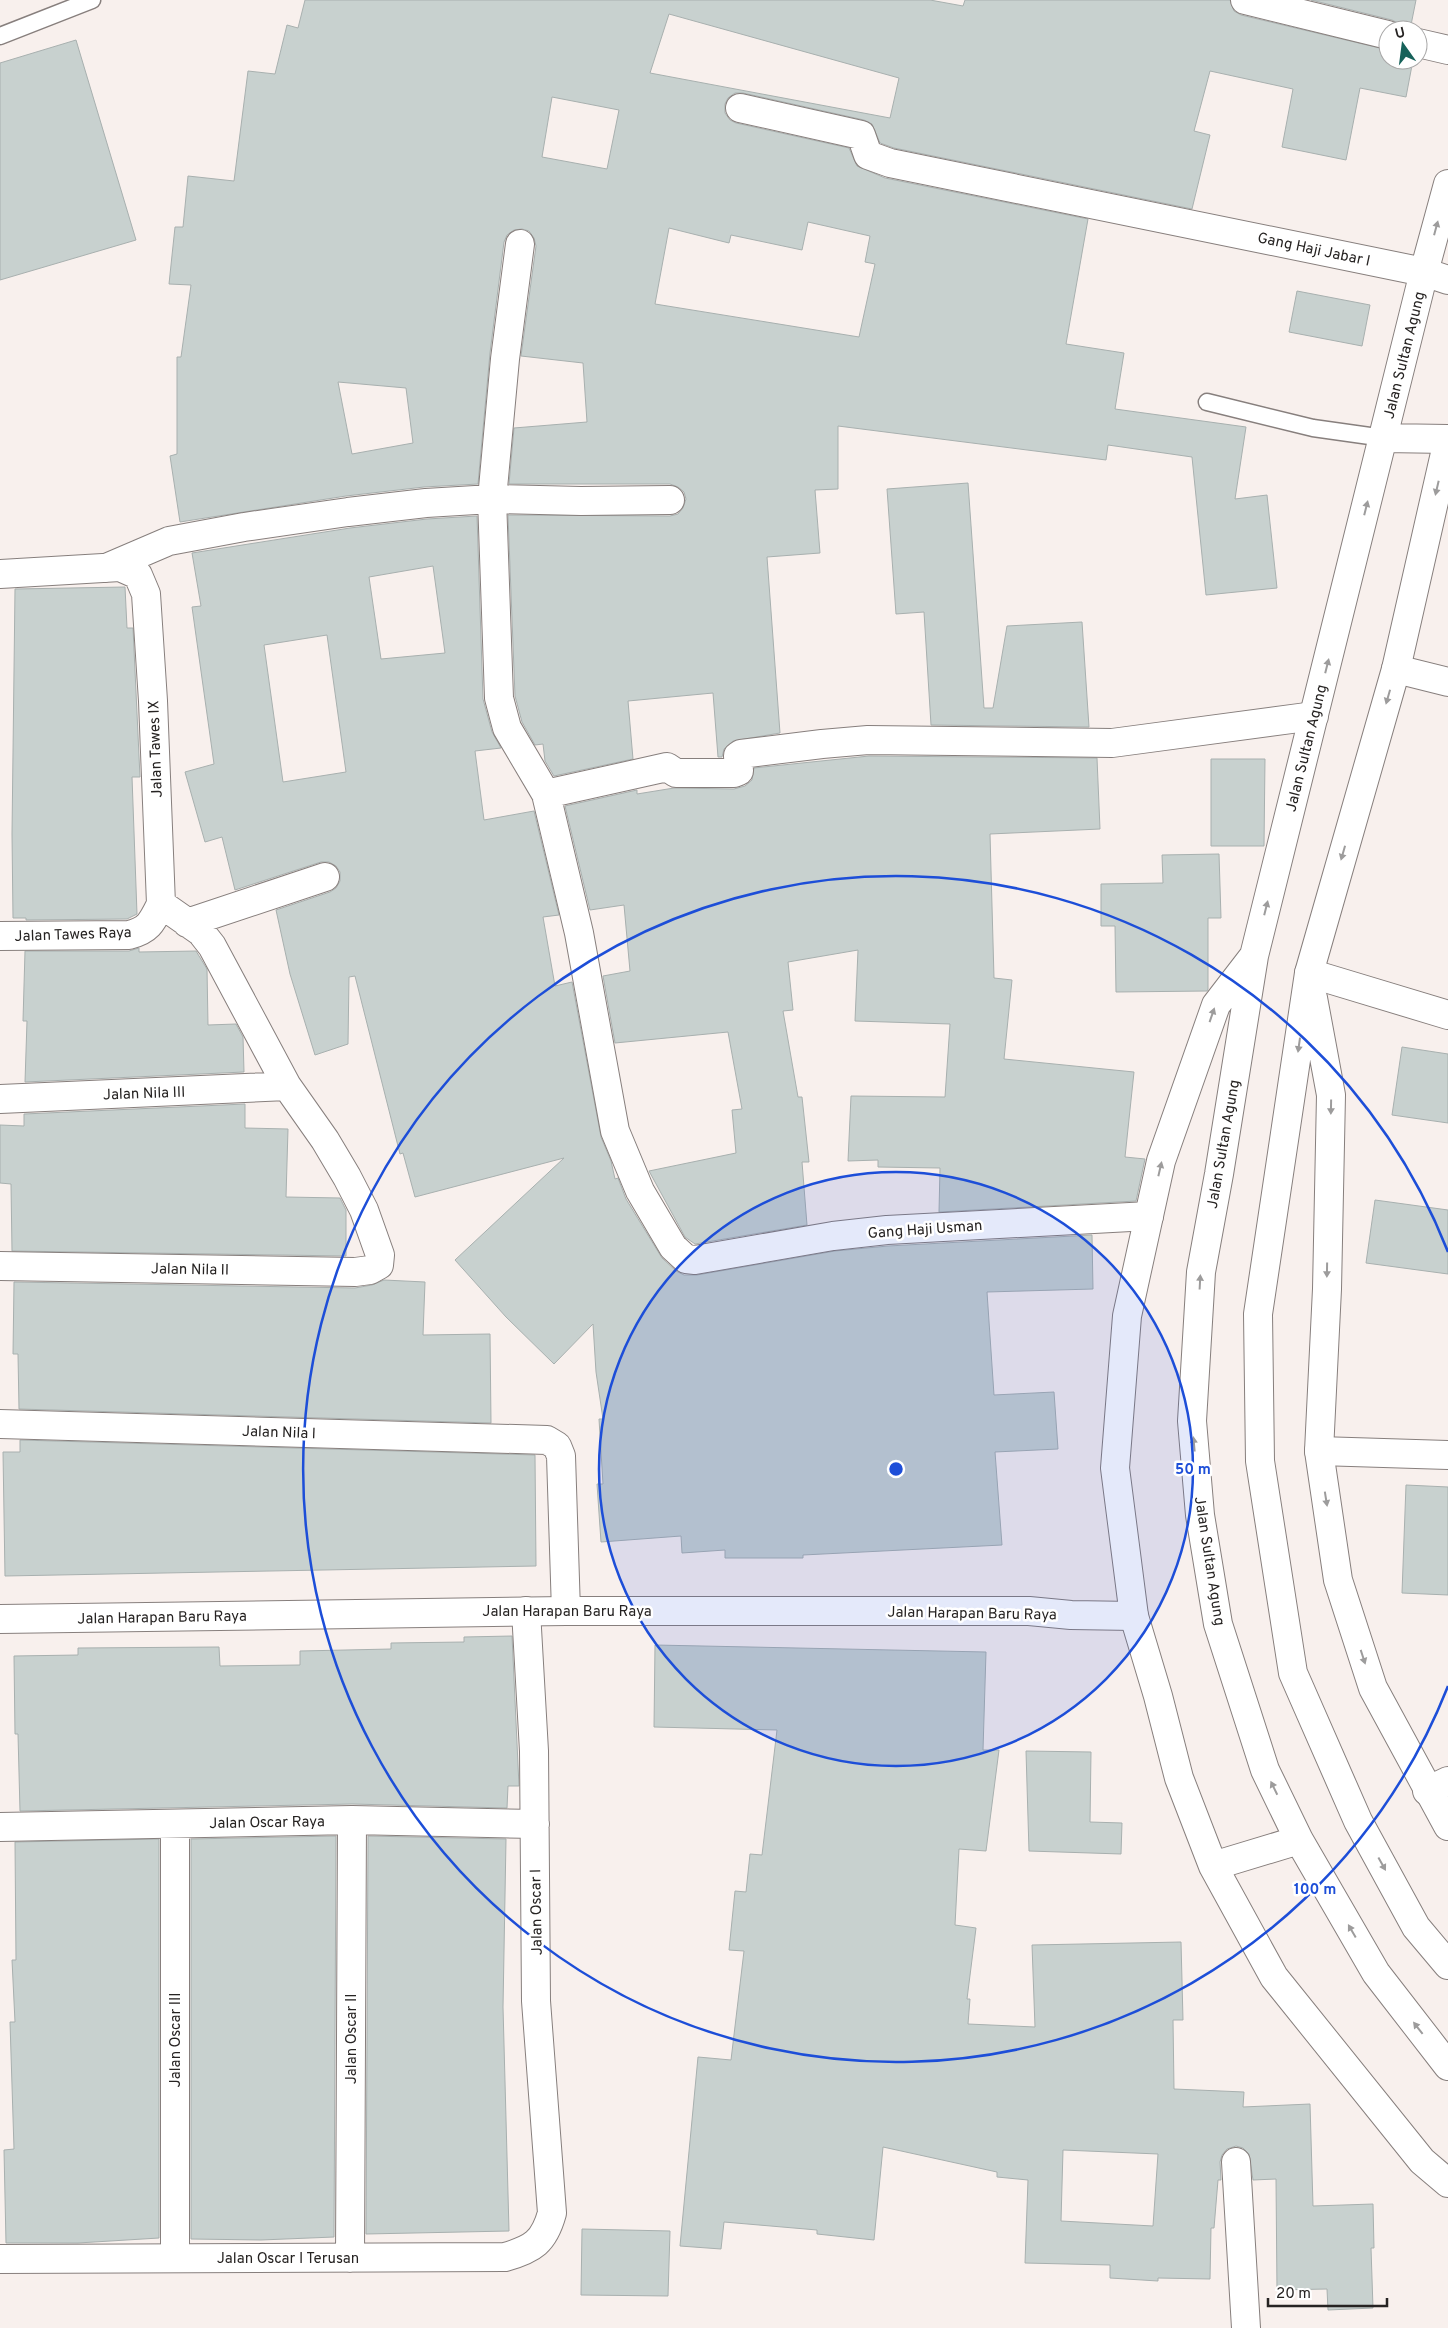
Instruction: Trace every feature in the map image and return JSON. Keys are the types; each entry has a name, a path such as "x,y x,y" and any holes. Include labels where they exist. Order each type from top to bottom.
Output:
{"main road":[{"path":"1245,0 1378,33"},
{"path":"1428,45 1448,50"},
{"name":"Gang Haji Jabar I","path":"740,108 861,135 868,154 890,164 1436,276"},
{"name":"Jalan Sultan Agung","path":"1448,184 1436,276 1384,438 1254,956 1221,1164 1201,1272 1192,1421 1200,1515 1218,1624 1265,1770 1299,1840 1376,1973 1448,2066"},
{"path":"520,244 492,499 499,698 507,728 546,794 667,767 676,773 734,774 739,771 738,756 740,754 822,744 868,740 1112,743 1314,716"},
{"path":"1384,438 1448,440 1396,669 1309,973 1258,1314 1260,1460 1293,1673 1358,1821 1416,1927 1448,1965"},
{"path":"0,574 106,568 169,541 244,527 416,504 492,499 581,502 670,500"},
{"name":"Jalan Tawes IX","path":"106,568 120,567 138,575 146,594 153,701 161,904"},
{"path":"1396,669 1448,682"},
{"name":"Gang Haji Usman","path":"546,794 579,933 615,1131 640,1191 673,1246 689,1260 887,1230 1149,1216"},
{"path":"187,923 325,877"},
{"path":"161,904 201,932 212,946 287,1086"},
{"name":"Jalan Tawes Raya","path":"0,936 129,935 142,931 151,922 161,904"},
{"path":"1254,956 1216,1005 1161,1161 1127,1316 1115,1468 1134,1616 1158,1696 1178,1778 1213,1866 1274,1977 1422,2161 1448,2183"},
{"path":"1309,973 1448,1015"},
{"path":"1309,973 1331,1095 1326,1289 1319,1451 1338,1580 1372,1688 1438,1786 1448,1826"},
{"name":"Jalan Nila III","path":"0,1099 287,1086"},
{"name":"Jalan Nila II","path":"0,1266 355,1272 370,1270 379,1265 380,1256 364,1210 325,1140 287,1086"},
{"name":"Jalan Nila I","path":"0,1424 538,1438 548,1440 557,1446 562,1456 566,1611"},
{"path":"1319,1451 1448,1455"},
{"name":"Jalan Harapan Baru Raya","path":"0,1620 526,1611 1029,1611 1071,1615 1134,1616"},
{"name":"Jalan Oscar I","path":"526,1611 535,1824 536,2001 552,2212"},
{"name":"Jalan Oscar Raya","path":"0,1828 352,1820 535,1824"},
{"name":"Jalan Oscar II","path":"350,2258 352,1820"},
{"name":"Jalan Oscar III","path":"175,1824 175,2257"},
{"path":"1213,1866 1299,1840"},
{"path":"1236,2162 1246,2328"},
{"name":"Jalan Oscar I Terusan","path":"0,2259 505,2257 526,2251 539,2241 546,2232 552,2212"}],"lane":[{"path":"0,36 92,0"},
{"path":"1207,402 1313,428 1384,438"}],"building":[{"path":"305,0 930,0 963,6 965,0 1230,0 1234,11 1241,15 1378,48 1378,70 1411,70 1406,97 1360,88 1346,160 1282,147 1293,89 1210,71 1194,131 1210,135 1192,209 894,148 880,143 872,124 864,120 743,93 735,93 728,98 725,104 725,113 730,120 736,123 849,148 857,166 885,178 1088,219 1066,344 1124,353 1115,409 1246,427 1235,499 1267,495 1277,588 1206,595 1192,457 1108,445 1106,460 838,426 838,489 815,490 820,553 767,557 780,733 733,741 724,749 722,757 718,757 713,693 628,701 633,759 554,776 545,761 543,744 535,745 522,722 515,696 508,515 670,516 678,514 683,508 686,499 684,492 670,484 509,484 514,428 587,422 583,363 521,356 536,246 534,238 529,231 522,229 514,230 507,235 504,242 490,353 478,484 424,487 346,496 180,522 170,456 177,454 177,357 181,357 191,285 169,284 175,227 183,227 188,176 234,181 248,71 275,74 287,25 298,28","holes":["669,14 899,78 890,118 650,73","552,97 619,110 607,169 542,157","808,222 870,236 865,262 875,264 859,337 655,304 669,228 729,243 731,235 802,250","338,382 406,388 413,443 352,454"]},
{"path":"1311,0 1416,0 1412,20 1392,20"},
{"path":"76,40 136,240 0,280 0,63"},
{"path":"1297,291 1370,305 1362,346 1289,332"},
{"path":"968,483 984,708 993,708 1007,626 1082,622 1089,727 931,725 924,612 896,614 887,489"},
{"path":"477,516 483,699 492,732 501,748 475,751 484,820 534,811 559,915 543,917 555,986 572,982 601,1137 611,1161 615,1179 618,1178 626,1199 662,1258 676,1271 684,1275 697,1275 835,1251 888,1246 1092,1235 1093,1289 987,1292 994,1395 1054,1392 1058,1449 995,1452 1002,1545 803,1555 803,1558 725,1558 725,1550 682,1553 681,1536 601,1542 597,1484 603,1484 599,1419 603,1419 596,1372 593,1324 554,1364 506,1317 455,1260 564,1158 415,1197 403,1153 400,1154 355,976 349,977 348,1044 315,1055 290,974 276,910 330,892 336,888 340,881 340,872 336,866 329,862 321,862 235,890 222,837 205,842 185,772 214,764 192,607 201,606 192,553 350,528 427,519","holes":["433,566 445,653 381,659 369,577","327,635 346,772 283,782 264,645"]},
{"path":"125,587 127,628 133,628 140,777 132,777 137,914 127,919 26,920 26,918 13,918 12,834 15,589"},
{"path":"869,756 1097,758 1100,829 990,834 994,978 1012,980 1004,1059 1134,1072 1125,1157 1145,1159 1136,1201 939,1212 940,1168 878,1167 878,1160 848,1161 851,1096 945,1097 950,1024 855,1021 858,950 788,962 793,1010 783,1011 798,1097 802,1097 809,1162 802,1162 807,1225 695,1244 685,1237 649,1171 736,1153 732,1110 742,1109 728,1032 615,1043 603,976 630,971 624,905 590,910 565,806 637,790 637,794 674,788 734,789 745,786 752,780 754,768"},
{"path":"1211,759 1265,759 1264,846 1211,846"},
{"path":"1219,854 1221,918 1208,918 1207,991 1116,992 1115,926 1101,926 1101,884 1163,883 1162,855"},
{"path":"139,948 139,952 196,951 207,969 208,1025 236,1024 243,1037 244,1072 25,1082 27,1021 23,1021 25,951 129,951"},
{"path":"1402,1047 1448,1054 1448,1123 1392,1115"},
{"path":"245,1104 245,1128 288,1129 286,1197 340,1198 346,1210 346,1256 12,1251 11,1184 0,1183 0,1125 24,1126 24,1114"},
{"path":"1375,1200 1448,1210 1448,1274 1366,1263"},
{"path":"384,1280 425,1282 423,1335 490,1334 491,1423 19,1409 18,1354 13,1354 14,1282 355,1288 372,1285"},
{"path":"20,1440 535,1455 536,1566 5,1576 3,1452 20,1452"},
{"path":"1406,1485 1448,1487 1448,1595 1402,1593"},
{"path":"512,1636 519,1786 508,1786 507,1808 352,1804 20,1811 18,1734 15,1734 14,1656 78,1655 78,1648 219,1647 220,1666 300,1665 300,1651 391,1649 391,1643 464,1642 464,1637"},
{"path":"655,1645 986,1652 983,1750 999,1750 986,1851 959,1849 955,1925 976,1928 967,1999 970,1999 968,2024 1035,2027 1032,1945 1181,1942 1183,2020 1173,2020 1174,2089 1244,2092 1243,2107 1310,2104 1313,2206 1373,2204 1374,2248 1371,2248 1373,2308 1328,2310 1327,2289 1277,2290 1276,2179 1253,2180 1249,2154 1243,2148 1236,2146 1227,2149 1222,2155 1220,2162 1221,2180 1218,2180 1214,2228 1211,2228 1210,2279 1158,2278 1158,2281 1110,2278 1110,2265 1025,2263 1028,2180 997,2177 997,2172 883,2147 874,2240 817,2234 817,2230 724,2222 721,2249 680,2246 698,2057 731,2060 744,1951 729,1950 735,1891 746,1892 750,1854 762,1855 777,1730 654,1727","holes":["1063,2150 1158,2154 1153,2226 1061,2221"]},
{"path":"1026,1751 1091,1752 1090,1822 1122,1823 1121,1854 1029,1851"},
{"path":"336,1836 334,2237 261,2240 191,2239 191,1839"},
{"path":"368,1836 506,1839 503,2007 509,2231 366,2234"},
{"path":"159,1839 159,2238 78,2243 6,2243 4,2150 14,2149 10,2022 15,2022 12,1960 16,1960 15,1842"},
{"path":"582,2229 670,2231 668,2296 581,2295"}]}
